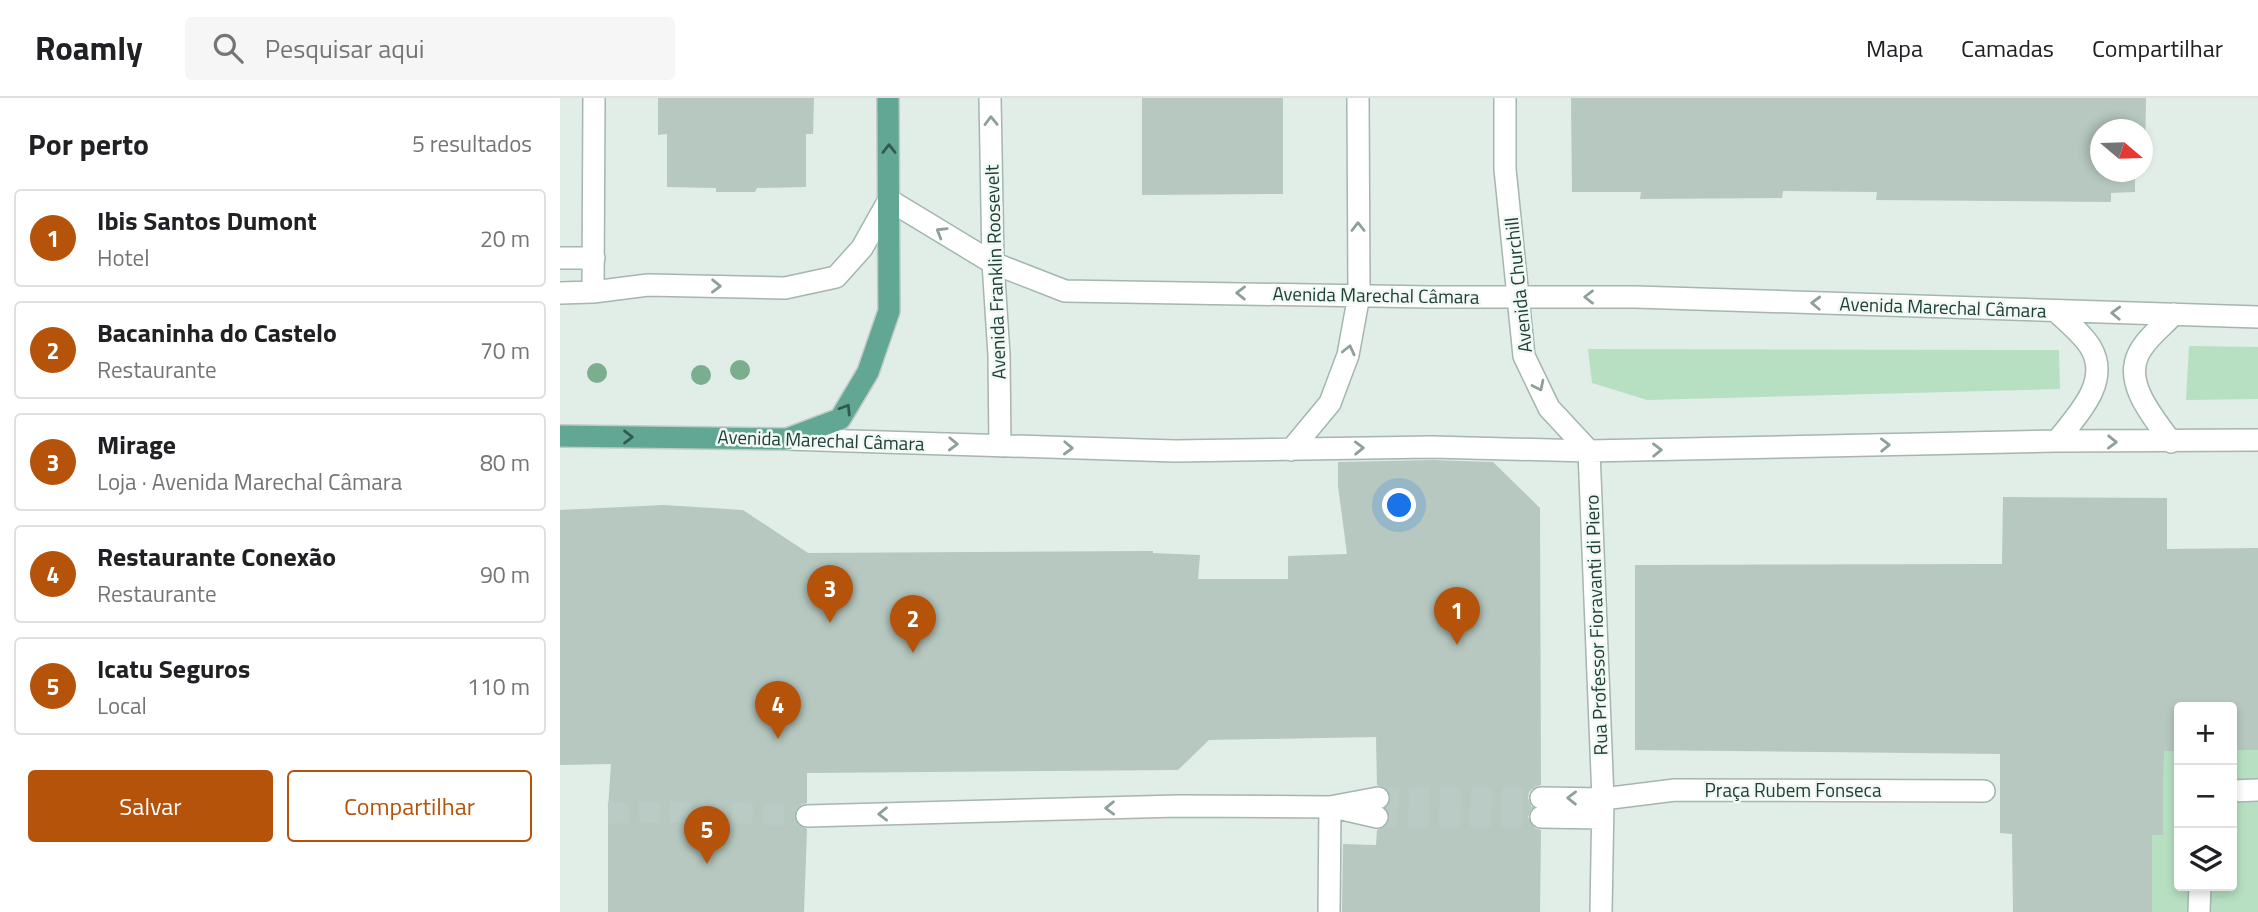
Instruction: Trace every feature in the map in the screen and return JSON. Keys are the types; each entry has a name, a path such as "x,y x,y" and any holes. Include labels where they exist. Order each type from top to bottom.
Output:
{"main road":[{"path":"787,439 840,419 868,372 889,311 888,98"},
{"name":"Avenida Marechal Câmara","path":"560,436 787,439"}],"street":[{"path":"593,292 594,98"},
{"name":"Avenida Franklin Roosevelt","path":"990,98 1000,446"},
{"path":"1291,450 1330,403 1349,355 1359,295 1358,98"},
{"name":"Avenida Churchill","path":"1506,98 1505,169 1524,356 1549,408 1589,451"},
{"path":"560,293 648,285 785,288 836,277 863,248 889,200"},
{"name":"Avenida Marechal Câmara","path":"889,200 993,263 1065,290 1649,297 2258,317"},
{"path":"560,258 594,258"},
{"path":"2056,311 2091,347 2096,378 2090,398 2057,441"},
{"path":"2171,442 2152,415 2134,376 2137,356 2174,314"},
{"name":"Avenida Marechal Câmara","path":"787,439 1175,451 1432,447 1589,451 2057,441 2258,440"},
{"name":"Rua Professor Fioravanti di Piero","path":"1589,451 1602,808"},
{"name":"Praça Rubem Fonseca","path":"1602,808 1675,790 1984,790"},
{"path":"2237,791 2258,790"},
{"path":"807,816 1178,806 1377,808"},
{"path":"1329,912 1330,807"},
{"path":"1541,808 1602,808 1601,912"},
{"path":"2199,912 2200,891"}],"green space":[{"path":"2189,346 2258,347 2258,399 2186,400"},
{"path":"1588,349 2059,350 2060,389 1647,400 1592,383"},
{"path":"2237,750 2258,750 2258,912 2152,912 2152,835 2163,834 2164,751 2174,751 2174,891 2237,891"}],"building":[{"path":"658,98 814,98 813,134 806,134 806,187 757,188 755,192 716,192 716,188 667,187 667,134 658,135"},
{"path":"1142,98 1283,98 1283,194 1142,195"},
{"path":"1571,98 2146,98 2146,119 2090,119 2090,182 2135,182 2135,192 2111,193 2111,202 1876,200 1877,192 1783,191 1782,198 1640,199 1641,192 1572,192"},
{"path":"1338,462 1493,462 1540,508 1541,785 1529,792 1532,808 1528,817 1534,828 1541,830 1540,912 1342,912 1343,844 1376,845 1377,830 1386,826 1390,819 1386,808 1391,802 1391,795 1387,789 1377,785 1376,737 1209,740 1178,770 807,773 807,803 800,805 794,816 796,823 807,829 804,912 608,912 608,808 611,764 560,765 560,510 664,505 743,510 808,553 1153,551 1200,555 1198,579 1288,579 1288,556 1347,554 1338,486"},
{"path":"2003,497 2167,498 2167,549 2258,548 2258,750 2237,750 2237,702 2174,702 2174,751 2164,751 2163,835 2152,835 2152,912 2013,912 2012,834 2000,833 2000,754 1635,750 1635,565 2002,564"}],"tunnel":[{"path":"1378,798 1541,798"},
{"path":"608,813 708,812 807,816"},
{"path":"1377,817 1541,817"}],"place":[{"name":"Mirage","path":"830,623"},
{"name":"Ibis Santos Dumont","path":"1457,645"},
{"name":"Bacaninha do Castelo","path":"913,653"},
{"name":"Restaurante Conexão","path":"778,739"},
{"name":"Icatu Seguros","path":"707,864"}]}
